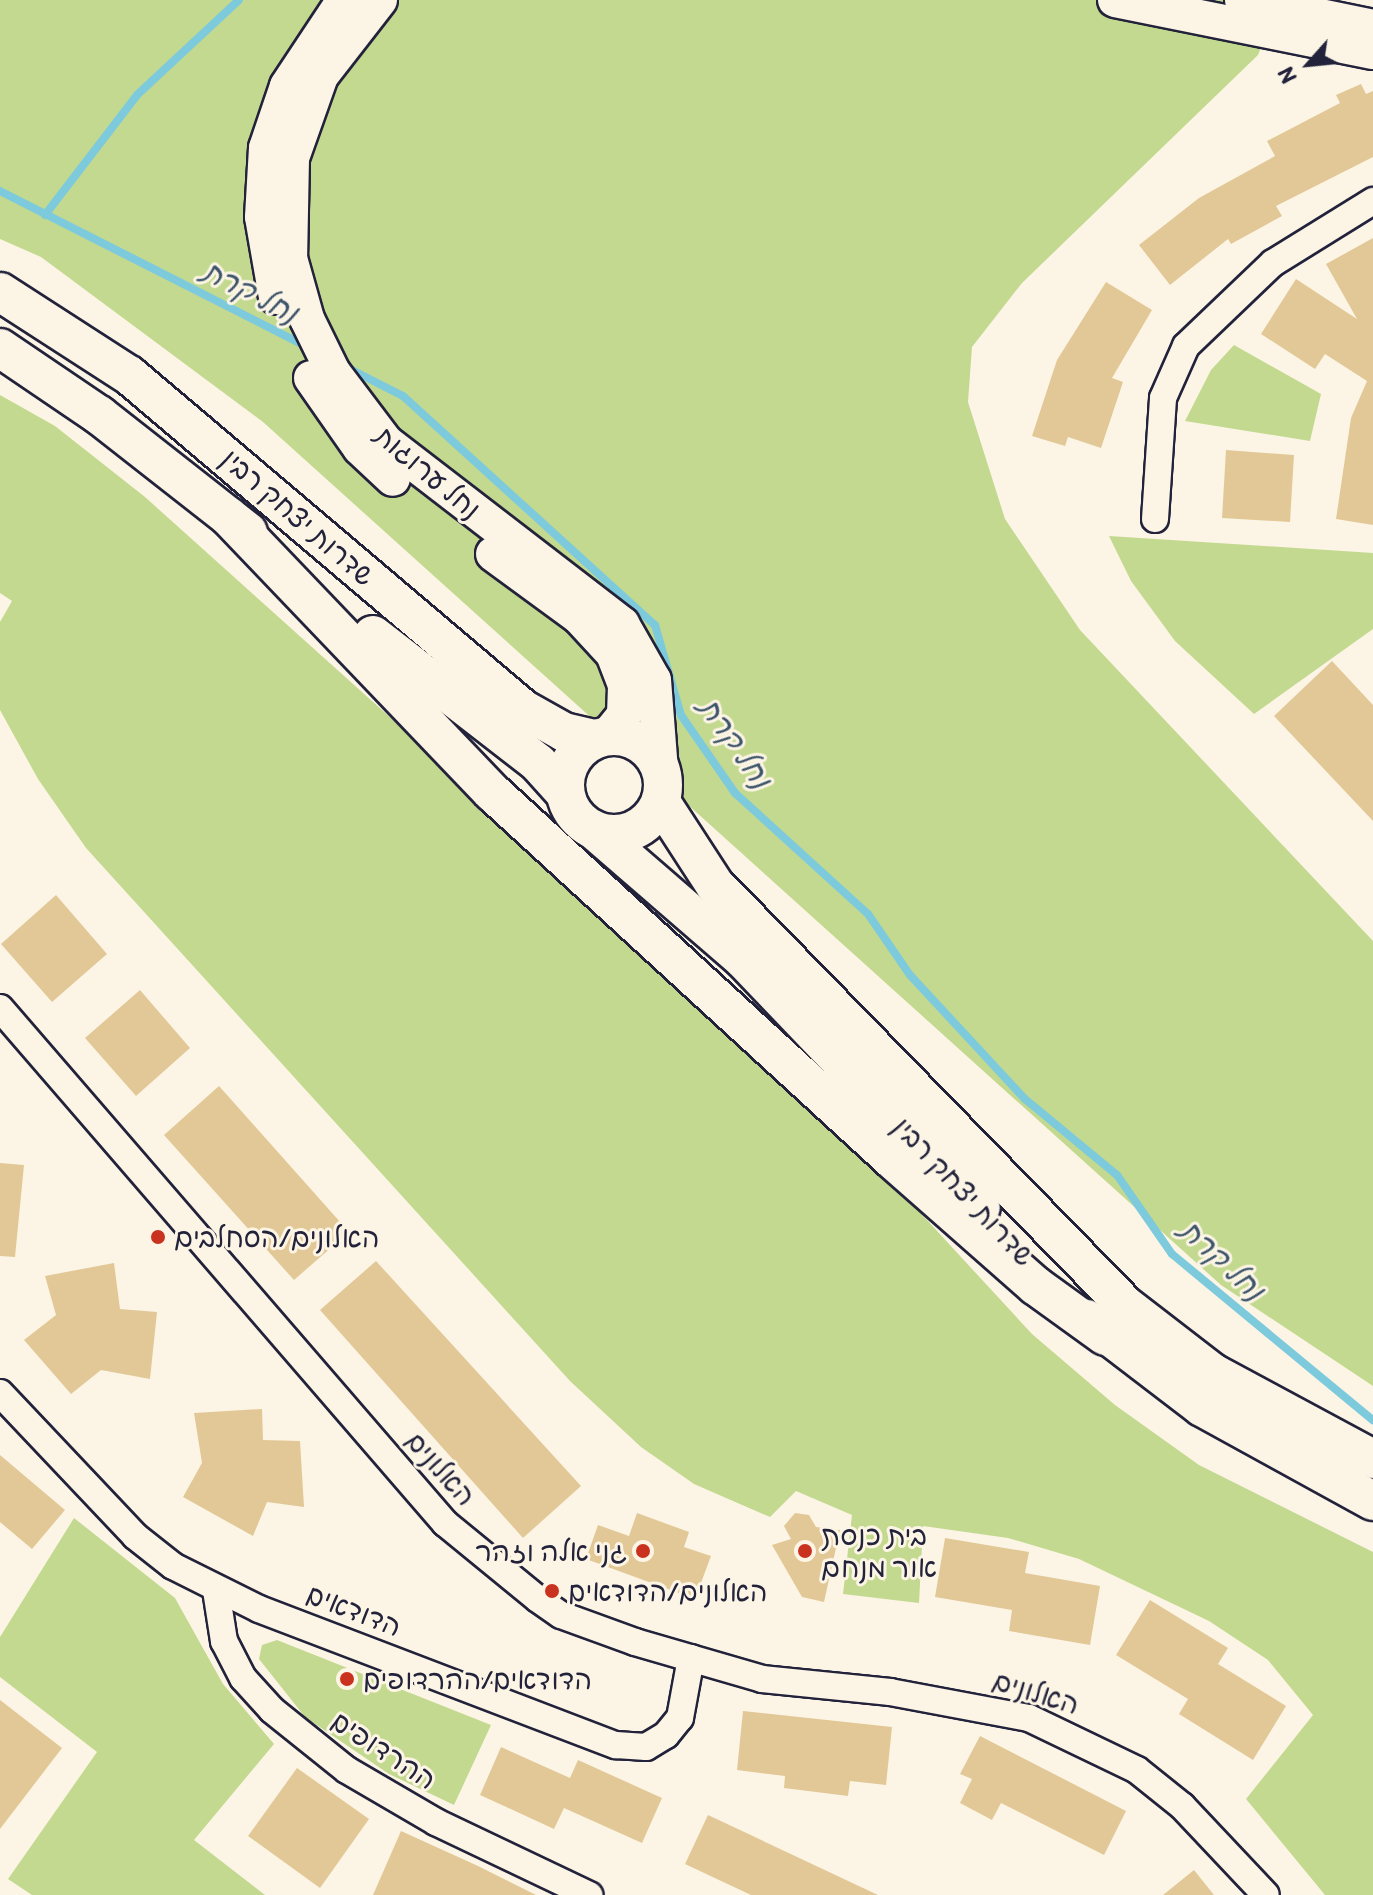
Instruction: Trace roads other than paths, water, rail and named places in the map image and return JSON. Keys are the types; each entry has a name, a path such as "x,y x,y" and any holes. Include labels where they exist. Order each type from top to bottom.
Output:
{"main road":[{"name":"שדרות יצחק רבין","path":"0,292 129,375 523,709 564,732 600,738"},
{"name":"שדרות יצחק רבין","path":"0,348 229,517 538,763 565,793"},
{"path":"229,517 492,792 916,1180 1036,1286 1105,1336"},
{"path":"600,738 642,744 661,786 653,816 626,833 594,830 581,821 565,793 571,761 600,738"},
{"name":"שדרות יצחק רבין","path":"661,786 715,885 1126,1306 1265,1406 1373,1459"},
{"name":"שדרות יצחק רבין","path":"594,830 761,977 1105,1336 1202,1407 1373,1501"}],"street":[{"name":"נחל ערוגות","path":"344,0 293,74 266,148 262,217 283,321 316,386 360,448 579,617 613,654 625,686 624,715 600,738"},
{"name":"נחל ערוגות","path":"380,0 321,76 292,158 290,258 307,319 340,383 386,442 622,624 654,680 661,786"},
{"path":"1115,0 1373,52"},
{"path":"1242,0 1373,27"},
{"path":"1155,519 1163,398 1186,346 1273,263 1373,201"},
{"name":"האלונים","path":"0,1008 445,1523 561,1615 762,1679 890,1692 1029,1718 1137,1770 1212,1834 1266,1895"},
{"name":"הדודאים","path":"0,1393 135,1536 216,1590 616,1745 646,1747 666,1735 680,1718 691,1658"},
{"name":"ההרדופים","path":"216,1590 224,1641 243,1678 272,1710 360,1778 589,1895"}],"waterway":[{"path":"45,215 137,95 239,0"},
{"name":"נחל קרת","path":"0,191 307,347"},
{"name":"נחל קרת","path":"344,366 403,396 655,625 681,715 735,793 868,914 910,975 1025,1099 1117,1175 1172,1254 1373,1420"}],"place":[{"name":"האלונים/הסחלבים","path":"158,1237"},
{"name":"גני אלה וזהר","path":"643,1551"},
{"name":"בית כנסת אור מנחם","path":"805,1551"},
{"name":"האלונים/הדודאים","path":"552,1591"},
{"name":"הדודאים/ההרדופים","path":"347,1679"}]}
